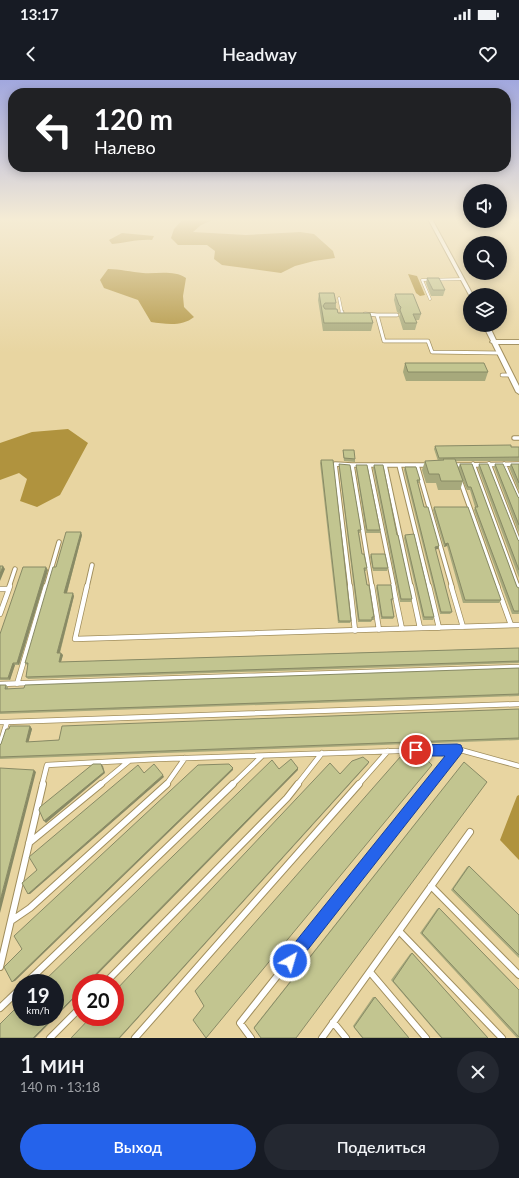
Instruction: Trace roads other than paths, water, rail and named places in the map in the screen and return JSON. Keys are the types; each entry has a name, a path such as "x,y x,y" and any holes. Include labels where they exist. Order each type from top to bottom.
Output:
{"street":[{"path":"455,264 463,279"},
{"path":"489,332 519,392"},
{"path":"493,342 519,342"}],"lane":[{"path":"430,299 422,280 463,279"},
{"path":"339,298 342,314"},
{"path":"337,314 350,314"},
{"path":"358,314 397,315"},
{"path":"377,314 384,340 428,341 432,352 499,353"},
{"path":"502,375 510,375"},
{"path":"514,438 519,438"},
{"path":"355,631 335,464 432,465"},
{"path":"454,464 511,625"},
{"path":"473,464 519,589"},
{"path":"489,464 519,542"},
{"path":"504,464 519,499"},
{"path":"447,465 519,464"},
{"path":"352,465 380,630"},
{"path":"369,465 402,629"},
{"path":"385,465 420,628"},
{"path":"399,465 439,628"},
{"path":"417,465 462,627"},
{"path":"17,684 59,542"},
{"path":"92,566 75,639 519,625"},
{"path":"0,614 15,569"},
{"path":"0,589 9,589"},
{"path":"0,684 519,667"},
{"path":"0,722 519,704"},
{"path":"0,745 7,722"},
{"path":"251,1038 240,1023 457,750"},
{"path":"0,967 47,765 262,755 457,750 519,766"},
{"path":"135,1038 388,751"},
{"path":"113,974 287,798 322,753"},
{"path":"35,974 262,755"},
{"path":"11,921 30,908 166,785 185,758"},
{"path":"29,843 129,761"},
{"path":"322,1038 470,832"},
{"path":"431,886 519,975"},
{"path":"399,931 502,1038"},
{"path":"370,972 426,1038"},
{"path":"0,1008 12,997"},
{"path":"50,1038 72,1016"},
{"path":"333,1022 346,1038"}]}
